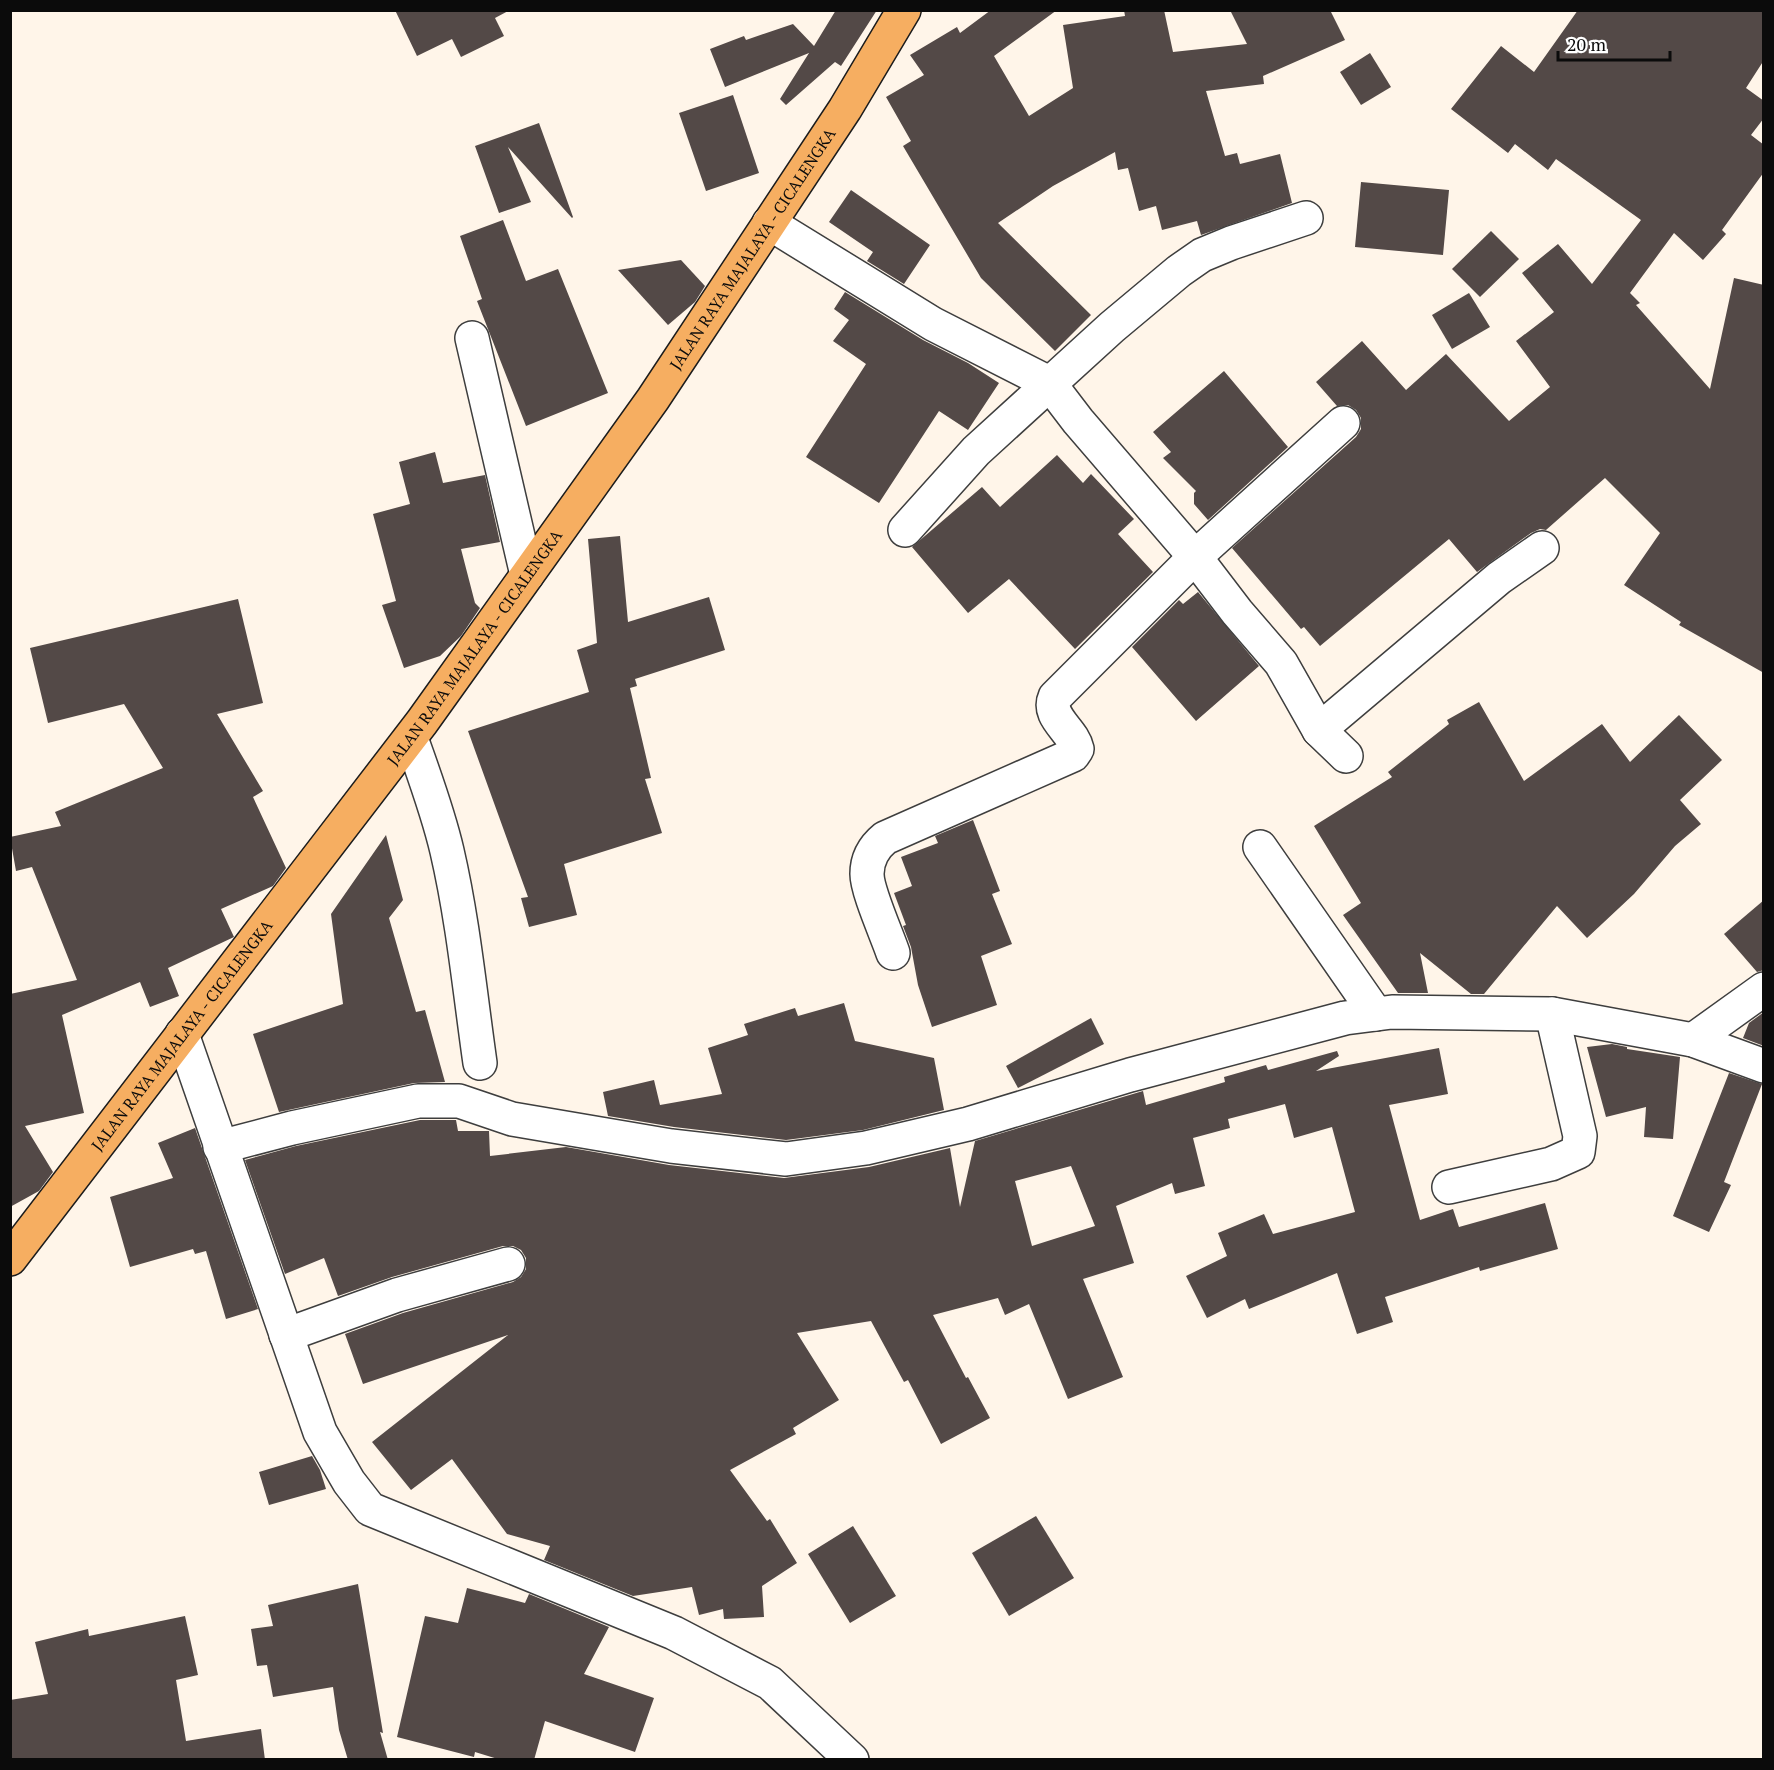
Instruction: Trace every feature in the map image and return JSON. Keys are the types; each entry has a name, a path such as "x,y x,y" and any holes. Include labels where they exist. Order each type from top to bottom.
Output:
{"main road":[{"name":"JALAN RAYA MAJALAYA - CICALENGKA","path":"10,1259 411,738 653,399 845,109 904,10"}],"street":[{"path":"905,530 976,451 1120,320 1179,271 1194,260 1231,243 1306,218"},
{"path":"769,223 933,324 1049,383 1078,421 1195,557 1236,612 1281,663 1319,730 1346,756"},
{"path":"472,338 527,575"},
{"path":"893,953 867,874 869,858 876,846 885,838 1072,755 1077,749 1076,743 1064,724 1055,715 1052,704 1055,697 1195,557 1343,423"},
{"path":"1319,730 1499,578 1542,548"},
{"path":"411,738 429,787 447,852 480,1064"},
{"path":"1260,847 1376,1014"},
{"path":"1693,1040 1764,989"},
{"path":"220,1147 292,1128 418,1101 459,1101 512,1119 671,1146 786,1159 867,1148 968,1124 1130,1075 1345,1018 1392,1012 1552,1014 1693,1040 1764,1066"},
{"path":"1449,1188 1551,1164 1578,1152 1580,1136 1552,1014"},
{"path":"182,1034 320,1432 349,1482 370,1509 674,1633 770,1683 852,1760"},
{"path":"286,1335 397,1295 508,1264"}],"building":[{"path":"395,10 510,10 495,18 504,36 461,57 452,39 417,56"},
{"path":"836,10 877,10 841,66 835,62 786,105 780,99 809,53 725,87 710,49 744,36 746,40 793,24 814,46"},
{"path":"991,10 1057,10 994,56 1029,116 1073,88 1063,25 1125,16 1124,10 1164,10 1173,52 1247,44 1230,10 1330,10 1345,40 1263,76 1264,84 1206,91 1225,156 1237,153 1240,164 1280,154 1292,203 1201,235 1197,221 1162,230 1156,206 1139,211 1128,168 1118,170 1115,152 1053,186 998,223 1091,315 1055,351 981,278 903,146 911,141 886,97 924,75 910,55 957,27 960,33"},
{"path":"1578,10 1764,10 1764,60 1746,88 1764,101 1764,118 1751,135 1764,145 1764,172 1722,230 1726,234 1703,260 1674,233 1630,293 1640,303 1636,305 1710,389 1734,278 1764,285 1764,673 1679,625 1681,622 1624,585 1660,533 1605,478 1546,530 1540,529 1531,533 1477,572 1449,539 1320,646 1304,627 1301,629 1232,548 1356,437 1361,429 1361,418 1356,410 1348,405 1337,406 1316,382 1362,341 1406,390 1446,354 1509,421 1550,387 1516,341 1554,312 1522,273 1558,244 1592,284 1641,220 1556,159 1548,170 1515,144 1508,153 1451,109 1501,46 1534,72"},
{"path":"1370,53 1391,87 1361,105 1340,72"},
{"path":"733,95 759,173 706,191 679,113"},
{"path":"539,123 572,218 508,147 531,202 499,213 475,146"},
{"path":"1361,182 1449,190 1443,255 1355,247"},
{"path":"851,190 930,245 904,284 867,261 873,252 829,222"},
{"path":"503,220 526,281 558,269 608,393 526,426 477,301 482,299 460,236"},
{"path":"1491,231 1519,259 1480,297 1452,269"},
{"path":"681,260 705,286 695,302 668,325 618,270"},
{"path":"845,292 999,383 968,430 939,411 879,503 806,457 866,364 833,341 849,320 834,309"},
{"path":"1469,293 1490,327 1452,349 1432,315"},
{"path":"1224,371 1288,447 1208,520 1194,504 1196,491 1163,458 1171,452 1153,432"},
{"path":"435,452 443,483 485,475 500,542 461,549 475,603 480,608 461,636 440,656 404,668 382,605 396,601 373,514 410,504 399,462"},
{"path":"1057,455 1083,483 1091,474 1134,519 1118,534 1153,572 1075,649 1009,579 968,613 912,547 982,487 1000,507"},
{"path":"620,536 628,622 709,597 725,650 635,679 637,686 630,688 651,778 645,779 662,833 564,864 577,915 529,927 521,898 528,897 468,731 589,692 577,650 597,643 588,539"},
{"path":"1198,592 1259,666 1196,721 1132,647 1179,600 1183,604"},
{"path":"238,599 263,703 217,714 263,791 253,797 286,868 273,886 221,909 234,937 168,968 179,996 150,1007 140,982 62,1015 84,1113 25,1126 53,1172 39,1191 10,1207 10,994 77,980 32,867 16,871 10,837 61,826 55,812 163,768 124,704 48,723 30,648"},
{"path":"1479,702 1524,781 1602,724 1630,762 1679,715 1722,760 1680,800 1701,824 1675,846 1634,894 1587,938 1557,906 1484,994 1471,994 1420,953 1428,993 1398,993 1343,915 1361,903 1314,826 1392,777 1388,772 1449,724 1447,720"},
{"path":"973,820 1000,891 992,894 1012,944 981,956 997,1005 932,1027 918,985 911,947 903,926 906,925 894,893 912,886 901,857 938,843 935,836"},
{"path":"386,835 403,900 389,918 416,1012 425,1010 445,1082 414,1083 279,1112 253,1034 343,1004 331,914"},
{"path":"1764,900 1764,970 1757,972 1724,934"},
{"path":"844,1003 855,1041 934,1058 944,1110 863,1130 786,1140 674,1127 608,1116 603,1092 654,1080 660,1105 722,1094 708,1048 748,1035 744,1024 795,1008 798,1016"},
{"path":"1764,1012 1764,1046 1743,1038 1749,1023"},
{"path":"1091,1018 1104,1044 1018,1088 1006,1066"},
{"path":"1612,1044 1627,1047 1627,1049 1680,1057 1673,1139 1644,1137 1646,1107 1606,1117 1587,1047"},
{"path":"1439,1048 1448,1094 1389,1105 1420,1220 1453,1209 1459,1227 1545,1203 1558,1249 1480,1271 1479,1267 1385,1297 1393,1322 1357,1334 1337,1273 1249,1309 1245,1299 1207,1318 1186,1276 1227,1256 1218,1233 1264,1214 1273,1234 1355,1212 1332,1127 1294,1138 1285,1104 1228,1119 1230,1128 1193,1138 1205,1186 1175,1194 1172,1183 1116,1206 1134,1263 1083,1279 1123,1377 1068,1399 1029,1304 1005,1315 998,1298 933,1315 990,1418 941,1444 908,1380 904,1382 871,1321 797,1333 839,1400 793,1428 796,1434 730,1470 767,1521 770,1519 797,1563 762,1586 764,1617 724,1619 723,1609 699,1615 692,1587 633,1596 544,1560 550,1546 507,1534 452,1459 411,1490 372,1442 508,1335 363,1384 345,1334 403,1313 513,1282 521,1277 526,1269 526,1258 521,1250 513,1246 503,1246 392,1277 338,1296 324,1258 285,1274 245,1160 296,1146 420,1120 456,1120 458,1131 489,1131 490,1156 566,1147 669,1165 784,1178 869,1167 950,1148 960,1207 975,1141 1143,1091 1146,1105 1225,1082 1224,1077 1266,1065 1268,1070 1337,1051 1339,1056 1316,1071","holes":["1071,1166 1095,1226 1032,1246 1015,1181"]},
{"path":"1729,1073 1762,1084 1724,1182 1731,1185 1709,1232 1673,1216"},
{"path":"195,1128 258,1309 226,1319 206,1251 195,1254 193,1249 130,1267 110,1197 173,1178 158,1143"},
{"path":"312,1456 320,1470 326,1489 269,1505 259,1472"},
{"path":"1036,1516 1074,1578 1009,1616 972,1553"},
{"path":"853,1526 896,1596 850,1623 808,1554"},
{"path":"358,1584 383,1733 380,1732 388,1760 348,1760 339,1730 333,1687 273,1697 267,1665 257,1666 251,1629 273,1626 268,1605"},
{"path":"467,1588 525,1603 529,1594 609,1627 584,1674 654,1698 635,1752 545,1721 534,1760 501,1760 475,1752 474,1757 397,1737 425,1616 458,1623"},
{"path":"185,1616 198,1675 176,1680 186,1741 261,1729 265,1760 10,1760 10,1700 48,1694 35,1642 88,1629 89,1636"}]}
